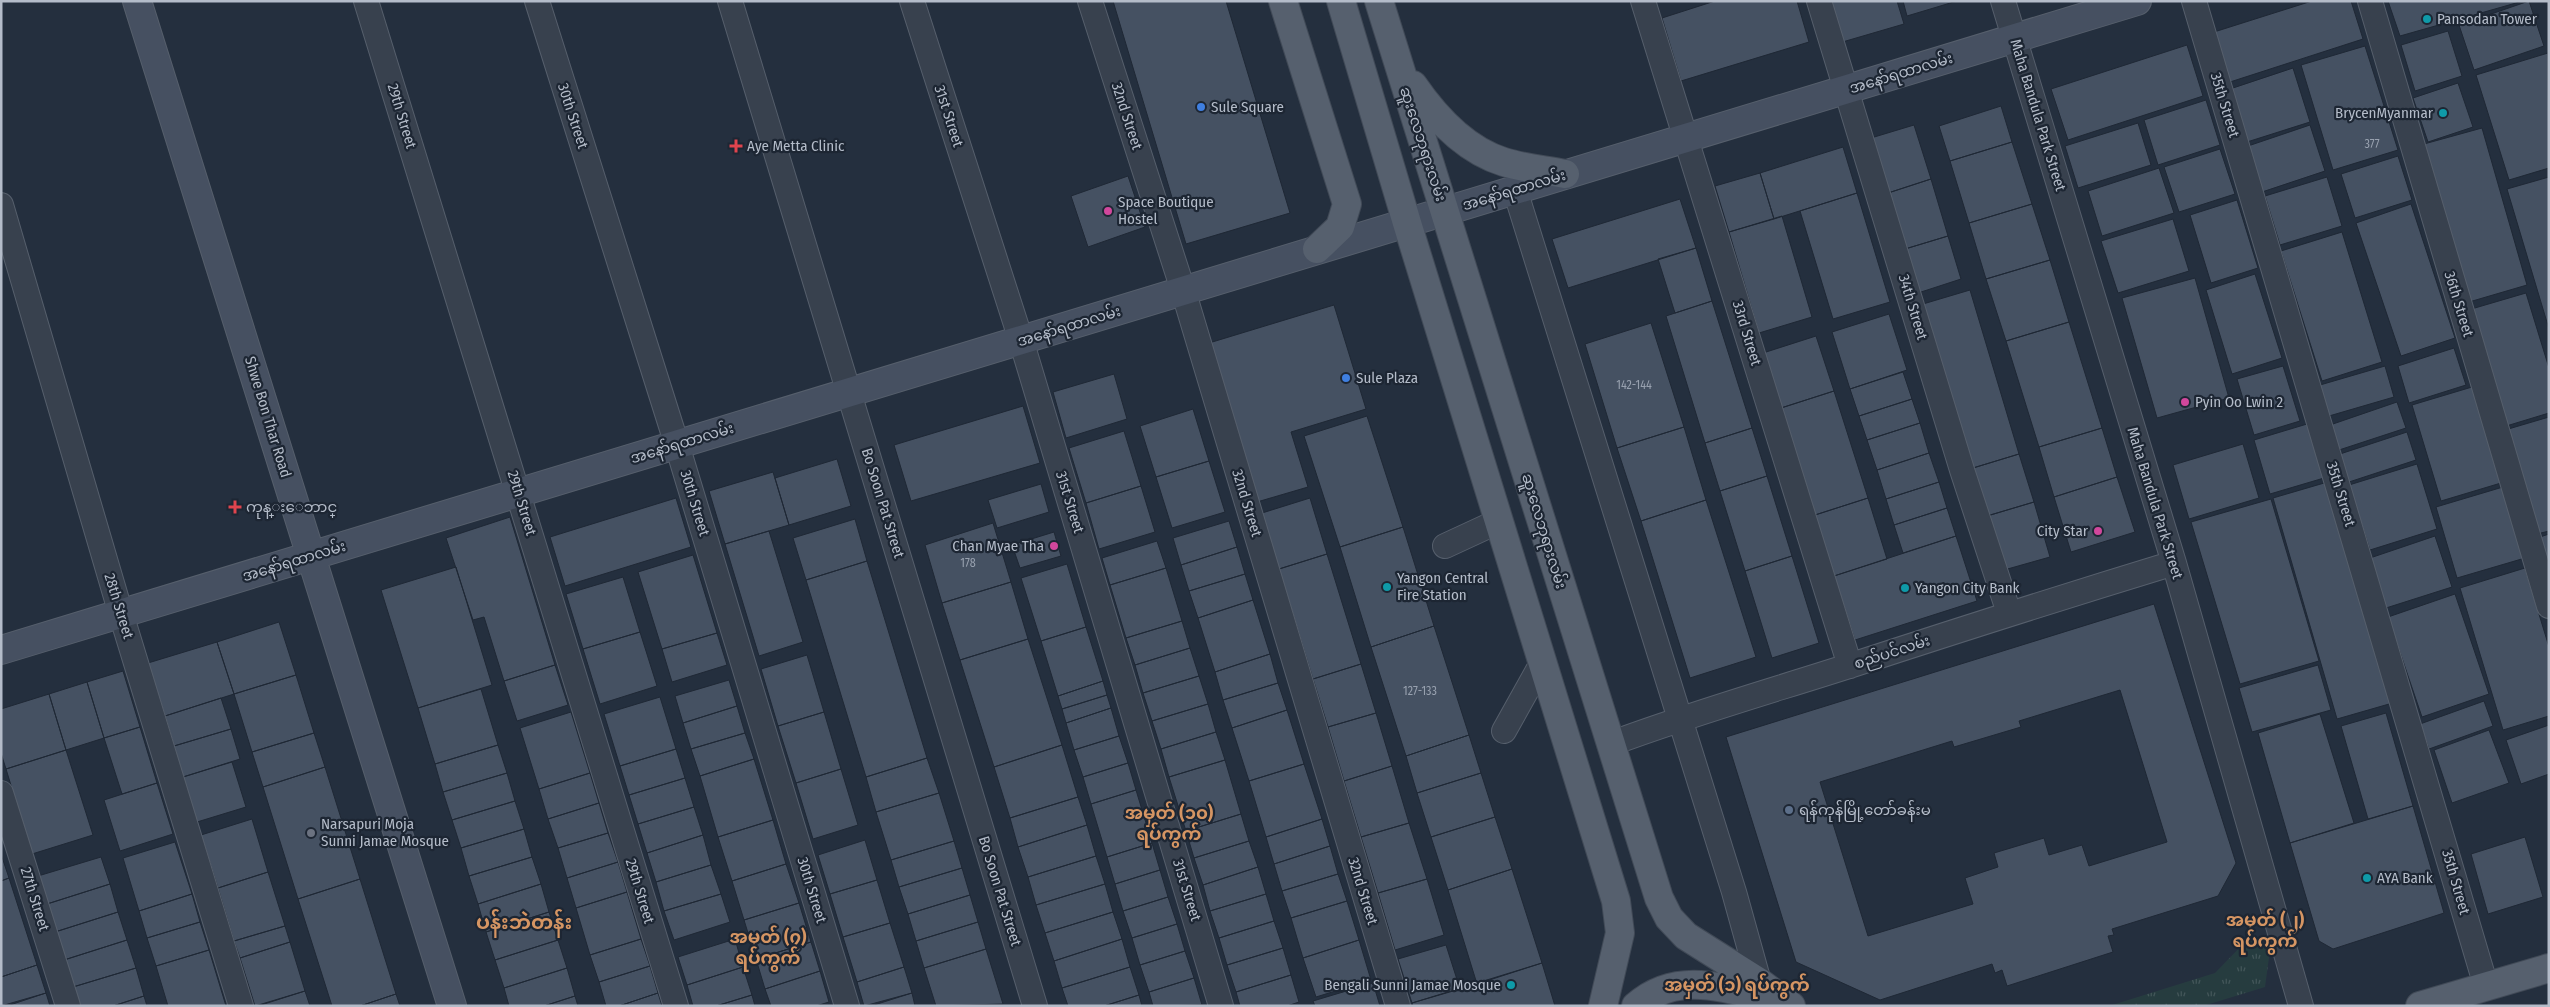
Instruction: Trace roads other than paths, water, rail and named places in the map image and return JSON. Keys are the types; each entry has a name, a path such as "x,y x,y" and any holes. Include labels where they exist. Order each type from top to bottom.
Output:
{"main road":[{"name":"Shwe Bon Thar Road","path":"137,1 452,1006"},
{"path":"1283,1 1347,204 1340,227 1317,249"},
{"path":"1341,1 1406,223 1616,901 1620,934 1603,1006"},
{"name":"ဆူးလေဘုရားလမ်း","path":"1379,1 1659,898 1669,918 1686,936 1790,1004"},
{"name":"အနော်ရထာလမ်း","path":"1,650 2137,1"},
{"path":"1398,64 1434,116 1468,144 1502,162 1565,174"},
{"path":"2420,1006 2484,977 2549,968"},
{"path":"1636,1006 1665,990 1702,983 1790,1004"}],"street":[{"name":"29th Street","path":"366,1 676,1006"},
{"name":"30th Street","path":"537,1 677,445 847,1006"},
{"name":"Bo Soon Pat Street","path":"730,1 1035,1006"},
{"name":"31st Street","path":"912,1 1022,340 1221,1006"},
{"name":"32nd Street","path":"1090,1 1184,290 1398,1006"},
{"name":"33rd Street","path":"1643,1 1850,666"},
{"name":"34th Street","path":"1819,1 1962,470 2009,613"},
{"name":"Maha Bandula Park Street","path":"2003,1 2174,563 2301,1006"},
{"name":"35th Street","path":"2194,1 2484,977"},
{"name":"36th Street","path":"2370,1 2549,606"},
{"path":"1515,190 1680,718 1759,982"},
{"name":"28th Street","path":"1,205 121,614 241,1006"},
{"path":"1445,546 1499,521"},
{"name":"စည်ပင်လမ်း","path":"1610,744 1680,718 1850,666 2009,613 2174,563"},
{"path":"1504,730 1542,663"},
{"name":"27th Street","path":"1,793 68,1006"}],"place":[{"name":"Pansodan Tower","path":"2427,19"},
{"name":"Sule Square","path":"1201,107"},
{"name":"BrycenMyanmar","path":"2443,113"},
{"name":"Aye Metta Clinic","path":"736,146"},
{"name":"Space Boutique Hostel","path":"1108,211"},
{"name":"Sule Plaza","path":"1346,378"},
{"name":"Pyin Oo Lwin 2","path":"2185,402"},
{"name":"ကုန္းေဘာင္","path":"235,507"},
{"name":"City Star","path":"2098,531"},
{"name":"Chan Myae Tha","path":"1054,546"},
{"name":"Yangon Central Fire Station","path":"1387,587"},
{"name":"Yangon City Bank","path":"1905,588"},
{"name":"ရန်ကုန်မြို့တော်ခန်းမ","path":"1789,810"},
{"name":"Narsapuri Moja Sunni Jamae Mosque","path":"311,833"},
{"name":"AYA Bank","path":"2367,878"},
{"name":"Bengali Sunni Jamae Mosque","path":"1511,985"}],"district":[{"name":"အမှတ် (၁၀) ရပ်ကွက်","path":"1169,823"},
{"name":"ပန်းဘဲတန်း","path":"524,922"},
{"name":"အမှတ် (၂) ရပ်ကွက်","path":"2265,930"},
{"name":"အမှတ် (၇) ရပ်ကွက်","path":"768,948"},
{"name":"အမှတ် (၁) ရပ်ကွက်","path":"1737,985"}]}
